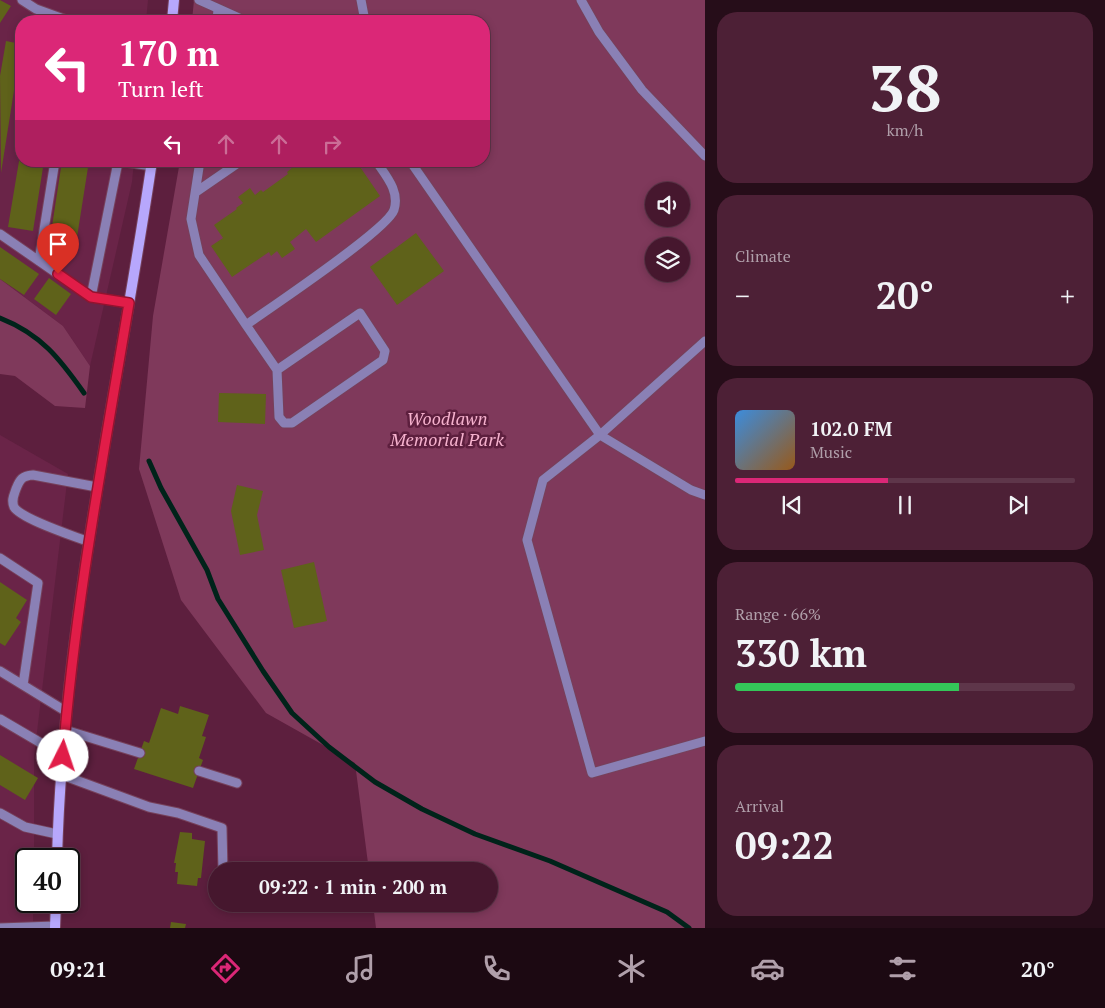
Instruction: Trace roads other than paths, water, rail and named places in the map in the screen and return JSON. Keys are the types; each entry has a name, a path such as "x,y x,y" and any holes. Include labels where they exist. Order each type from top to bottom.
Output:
{"street":[{"path":"173,15 174,0"},
{"path":"57,848 66,712 89,542 152,167"},
{"path":"55,927 56,913"}],"lane":[{"path":"22,0 36,9 52,15"},
{"path":"199,0 232,15"},
{"path":"361,0 365,15"},
{"path":"581,0 599,32 642,90 705,156"},
{"path":"218,9 218,15"},
{"path":"39,261 54,167"},
{"path":"91,297 117,167"},
{"path":"199,167 191,219 199,255 277,370 279,417 284,423 292,423 383,360 385,350 360,313 277,370"},
{"path":"196,192 232,167"},
{"path":"246,325 370,235 394,211 395,198 393,186 380,167"},
{"path":"414,167 600,435 690,490 705,495"},
{"path":"0,234 91,297 129,303"},
{"path":"705,341 600,435 543,480 527,540 592,773 705,741"},
{"path":"89,542 24,516 15,508 12,500 20,480 24,476 33,475 97,487"},
{"path":"0,558 38,583 24,685"},
{"path":"0,671 66,712"},
{"path":"0,719 63,756"},
{"path":"65,730 140,753"},
{"path":"199,771 236,782"},
{"path":"62,775 149,807 178,813 222,828 223,862"},
{"path":"0,813 25,827 57,834"},
{"path":"0,928 55,927"}],"waterway":[{"path":"0,318 14,324 38,340 67,369 84,393"},
{"path":"149,461 161,488 207,570 218,599 263,671 292,713 329,747 375,782 422,809 475,834 550,861 667,912 689,928"}],"park label":[{"name":"Woodlawn Memorial Park","path":"447,428"}]}
